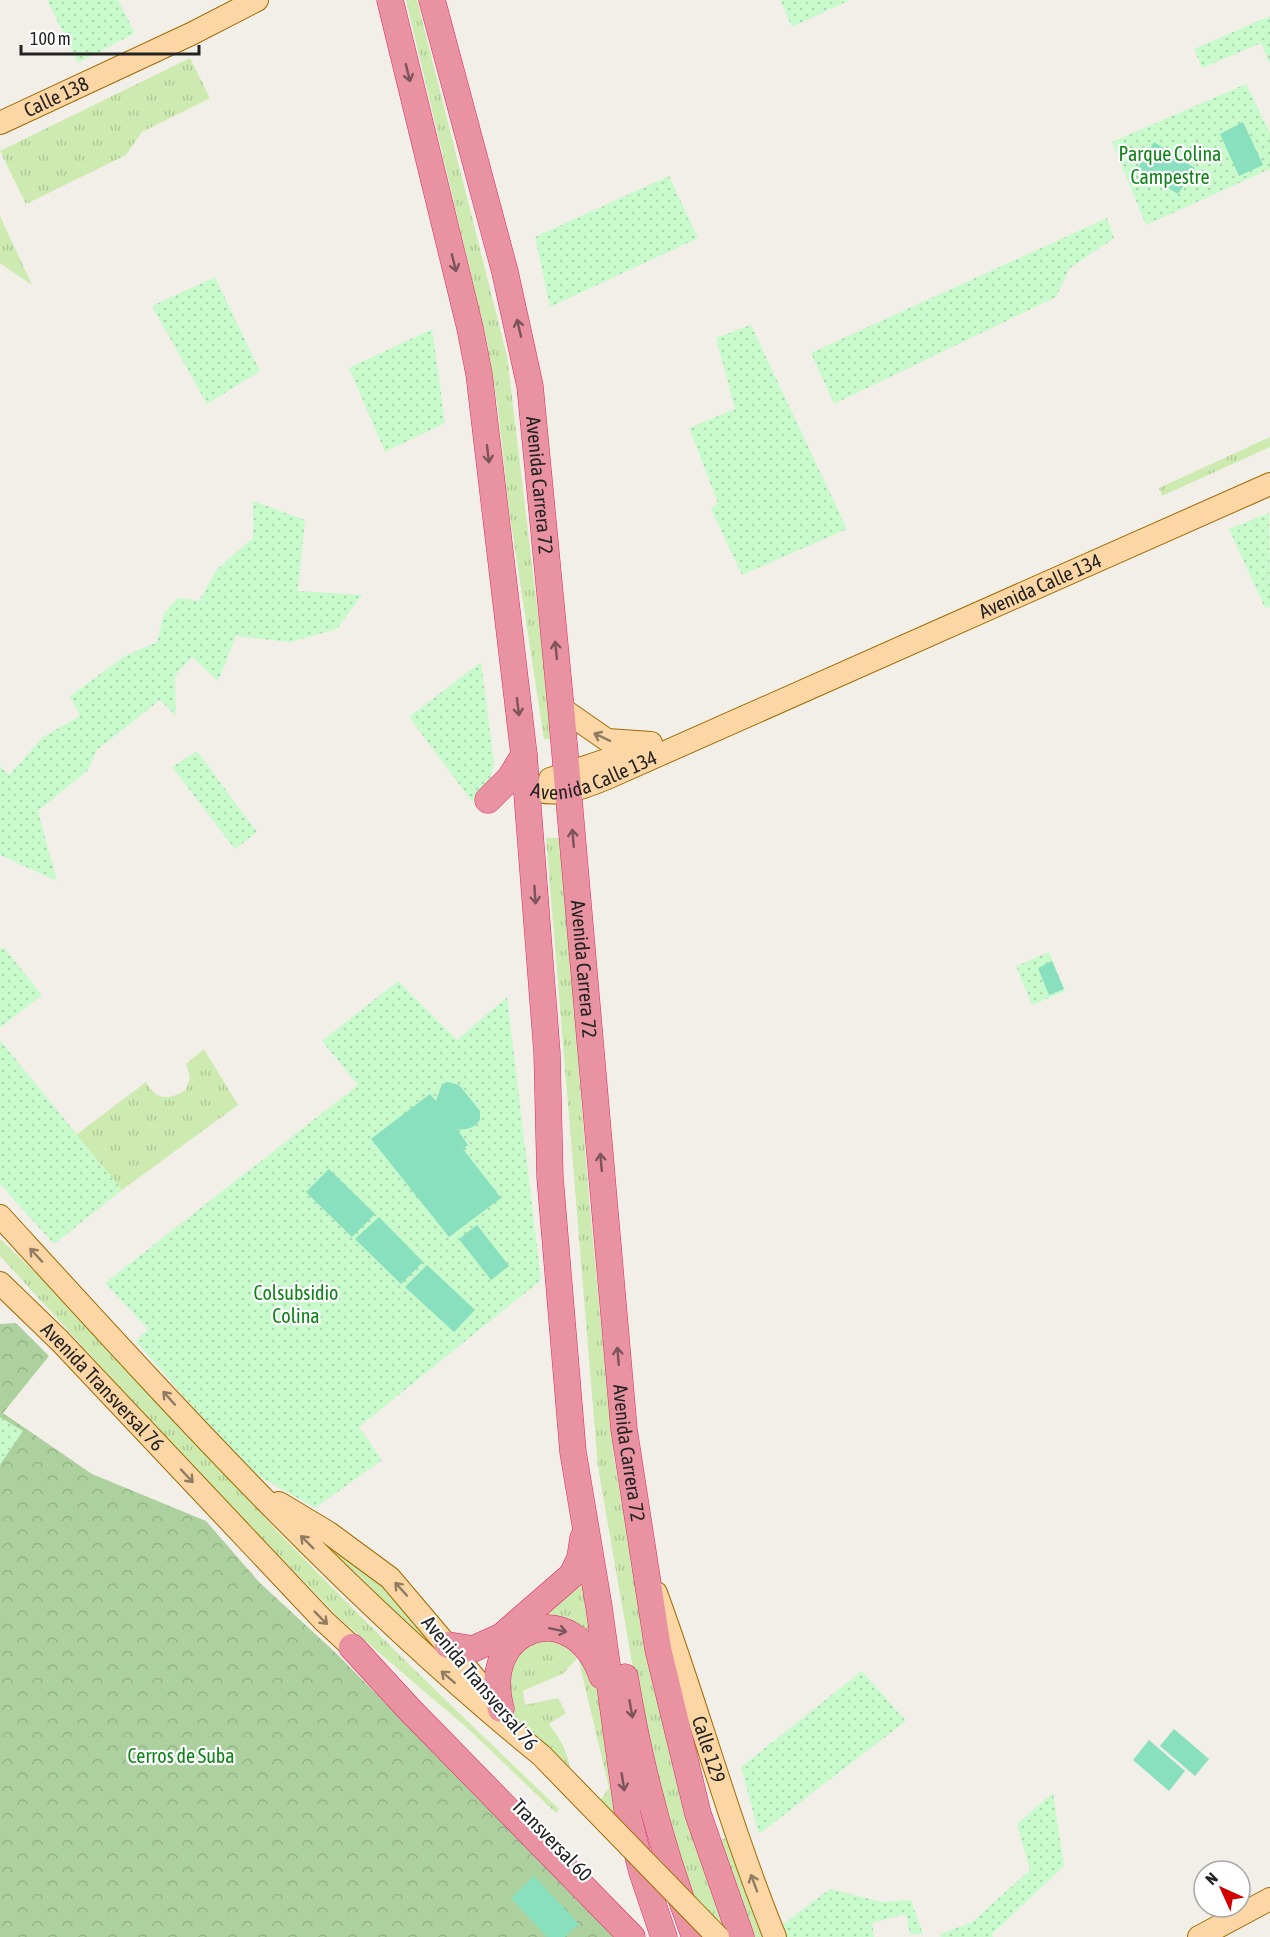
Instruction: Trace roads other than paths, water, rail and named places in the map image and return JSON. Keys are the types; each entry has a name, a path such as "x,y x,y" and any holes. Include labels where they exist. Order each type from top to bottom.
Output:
{"highway":[{"name":"Avenida Carrera 72","path":"432,0 505,272 530,386 568,783 624,1429 658,1649 679,1742 720,1884 741,1937"},
{"name":"Avenida Carrera 72","path":"389,5 470,328 479,374 524,754 547,1053 550,1177 573,1452 599,1607 628,1816 664,1937"},
{"path":"488,800 510,778 524,754"},
{"name":"Avenida Carrera 72","path":"547,1053 564,1174 585,1423 594,1495 647,1791 670,1871 695,1937"},
{"path":"448,1645 465,1649 487,1645 502,1636 563,1584 572,1575 580,1558 583,1517"},
{"path":"644,1560 725,1850 756,1937"},
{"path":"501,1709 496,1678 504,1652 520,1636 542,1628 564,1631 588,1648 599,1669 612,1707"},
{"path":"352,1647 409,1709 632,1937"},
{"path":"650,1895 669,1937"}],"main road":[{"name":"Calle 138","path":"112,70 145,49 249,0"},
{"name":"Calle 138","path":"0,123 234,14 257,0"},
{"name":"Avenida Calle 134","path":"526,786 547,793 599,765 1270,468"},
{"name":"Avenida Calle 134","path":"568,783 618,774 1270,484"},
{"path":"561,708 607,740 651,743"},
{"name":"Avenida Transversal 76","path":"0,1216 252,1487 358,1594 426,1658 542,1756"},
{"name":"Avenida Transversal 76","path":"0,1283 60,1341 248,1543 352,1647 458,1744"},
{"name":"Avenida Transversal 76","path":"252,1487 329,1533 378,1568 400,1589 542,1756"},
{"name":"Calle 129","path":"644,1560 682,1663 724,1801 775,1937"},
{"name":"Transversal 60","path":"458,1744 647,1937"},
{"path":"542,1756 718,1937"},
{"path":"1199,1937 1270,1899"},
{"path":"1224,1937 1270,1912"}],"park label":[{"name":"Parque Colina Campestre","path":"1170,166"},
{"name":"Colsubsidio Colina","path":"296,1304"},
{"name":"Cerros de Suba","path":"181,1756"}]}
